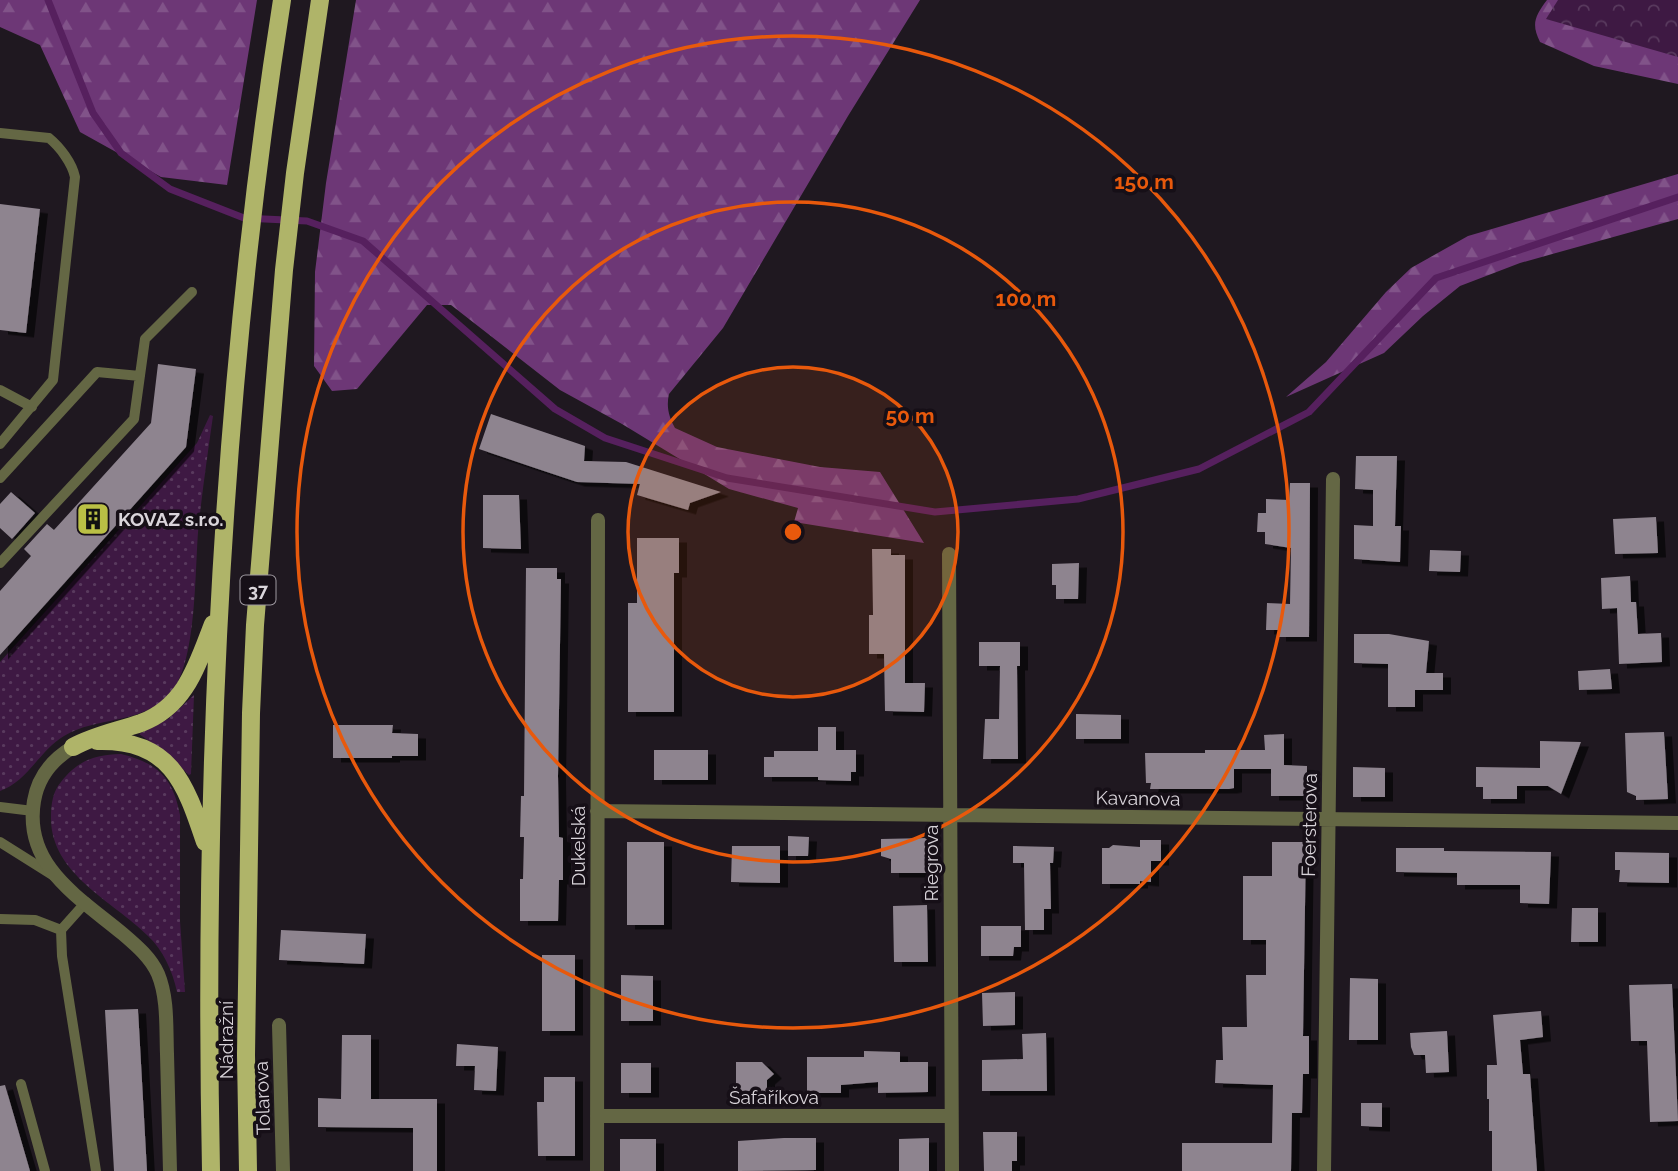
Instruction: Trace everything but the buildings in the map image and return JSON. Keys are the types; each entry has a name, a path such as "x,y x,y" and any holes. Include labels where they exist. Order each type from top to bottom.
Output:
{"main road":[{"name":"37","path":"209,855 219,606 246,266 257,169 282,0"},
{"name":"Nádražní","path":"248,1171 248,910 251,713 256,612 284,270 320,0"},
{"path":"73,747 96,736 152,718 175,701 189,683 219,606"},
{"path":"73,747 96,741 124,743 137,745 162,758 172,767 187,792 209,855"},
{"name":"Nádražní","path":"209,855 211,1171"}],"street":[{"name":"Foersterova","path":"1324,1171 1333,479"},
{"name":"Dukelská","path":"597,1171 598,520"},
{"name":"Riegrova","path":"949,554 952,1171"},
{"path":"73,747 54,761 36,792 33,811 35,838 44,862 57,878 142,952 159,976 165,1016 170,1171"},
{"name":"Kavanova","path":"597,811 1678,822"},
{"name":"Tolarova","path":"279,1025 283,1171"},
{"name":"Šafaříkova","path":"597,1116 951,1115"}],"lane":[{"path":"0,132 49,138 74,169 75,177 53,380 0,444"},
{"path":"0,563 134,419 145,339 192,292"},
{"path":"0,478 97,372 139,376"},
{"path":"0,390 32,407"},
{"path":"0,543 9,552"},
{"path":"0,807 33,811"},
{"path":"0,842 57,878"},
{"path":"86,902 61,930 62,956 96,1171"},
{"path":"0,919 35,920 61,930"},
{"path":"22,1084 45,1171"}],"green space":[{"path":"0,0 257,0 227,185 161,177 80,132 40,45 0,27"},
{"path":"356,0 920,0 723,328 669,394 668,403 675,428 717,447 820,467 880,472 924,543 794,522 798,508 729,489 560,390 451,305 427,305 357,389 332,391 314,366 315,272 326,183"},
{"path":"1547,0 1678,0 1678,84 1594,66 1540,42 1536,20"},
{"path":"1558,0 1678,0 1678,57 1546,19"},
{"path":"1678,174 1678,219 1520,263 1460,286 1384,353 1286,397 1326,362 1386,292 1411,268 1468,236"},
{"path":"210,415 213,416 199,522 190,640 177,683 167,697 143,712 90,725 64,736 18,781 0,791 0,662 197,443"},
{"path":"194,695 189,775 166,753 139,734 168,719"},
{"path":"121,754 154,767 168,781 177,802 180,815 180,921 185,992 177,992 167,962 153,942 134,923 86,885 61,855 53,837 52,803 61,782 74,768 88,760"}],"waterway":[{"path":"48,0 93,113 121,153 170,189 244,218 307,221 363,241 555,409 605,438 727,478 935,512 1078,499 1199,469 1309,412 1436,278 1678,197"}],"place":[{"name":"KOVAZ s.r.o.","path":"93,519"}]}
